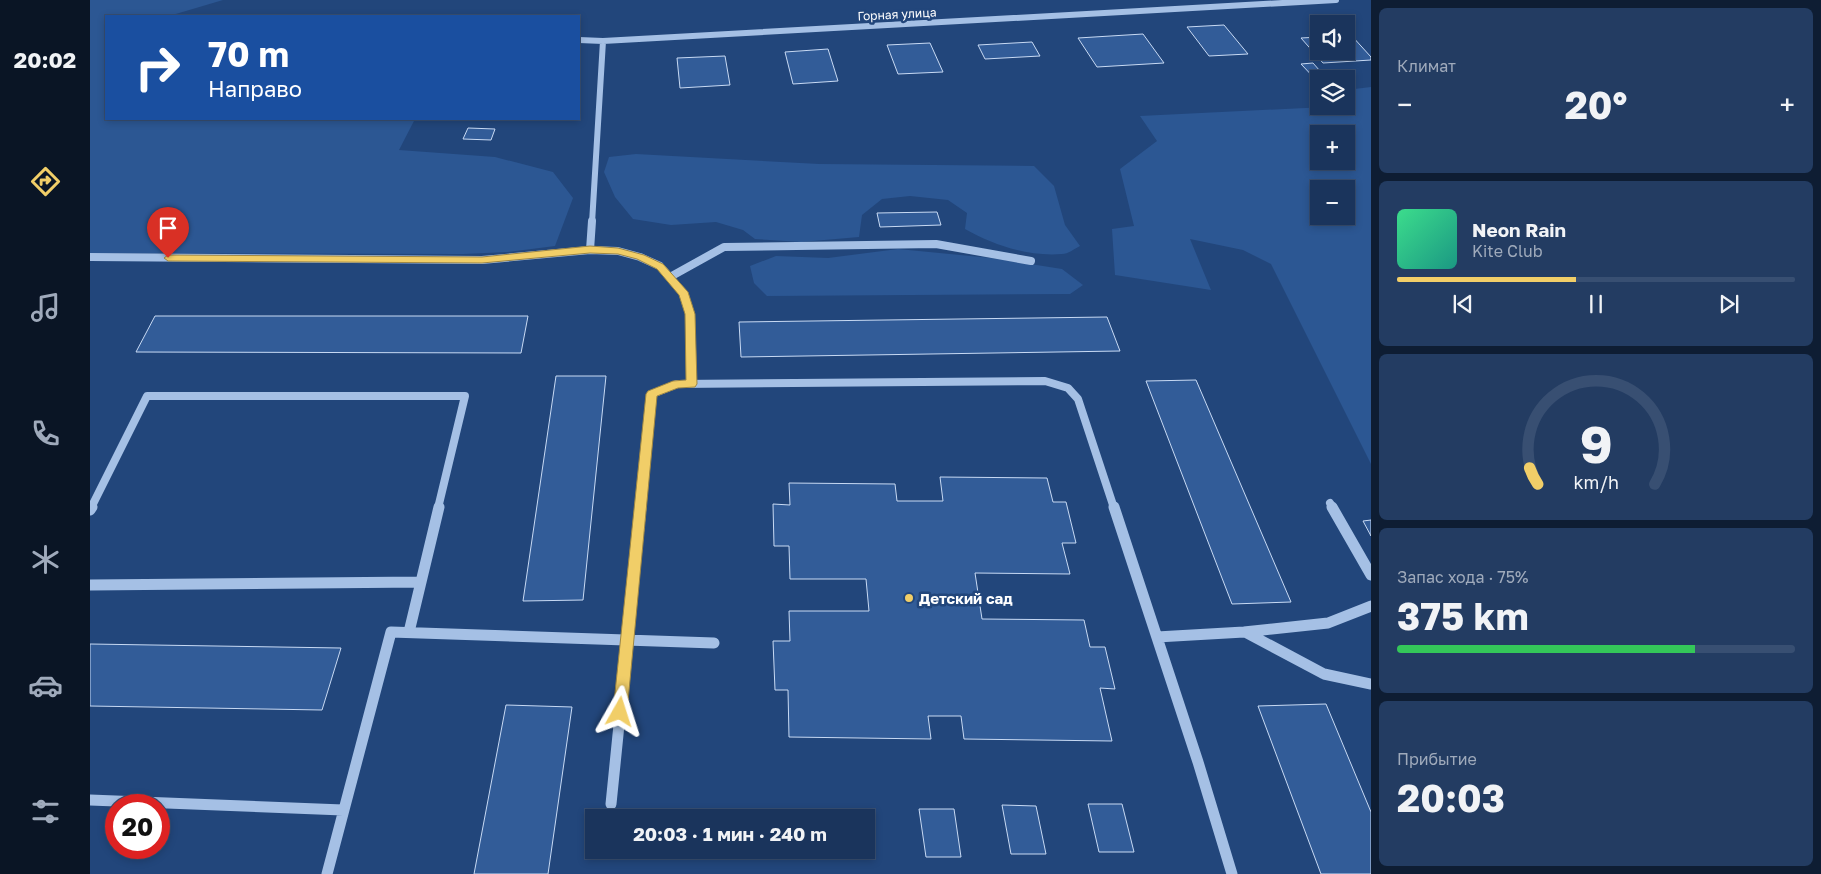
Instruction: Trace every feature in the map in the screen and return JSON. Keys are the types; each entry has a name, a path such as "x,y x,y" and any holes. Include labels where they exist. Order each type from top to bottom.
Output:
{"street":[{"name":"Горная улица","path":"580,40 603,41 1336,0"},
{"path":"590,250 603,41"},
{"path":"670,278 724,247 936,244 1031,261"},
{"path":"90,257 482,260 590,250 618,251 640,257 660,266 684,294 690,314 692,384"},
{"path":"611,804 652,394 677,384 1045,381 1068,388 1078,399 1157,637 1232,874"},
{"path":"90,510 147,396 465,396 410,632"},
{"path":"1330,503 1371,575"},
{"path":"90,585 421,582"},
{"path":"1157,637 1244,632 1328,623 1371,606"},
{"path":"327,874 391,632 714,642"},
{"path":"1244,632 1324,674 1371,684"},
{"path":"90,800 343,810"}],"shaded area":[{"path":"90,0 223,0 172,15 105,15 105,120 414,120 399,150 495,157 553,172 573,198 555,246 508,252 463,254 90,253"},
{"path":"1371,87 1371,464 1271,264 1243,250 1190,239 1211,290 1115,275 1112,229 1134,226 1120,169 1157,141 1140,116 1310,108 1310,115 1355,115 1355,89"},
{"path":"636,154 819,164 1034,166 1054,186 1065,225 1080,246 1062,254 1037,254 1012,249 987,240 965,229 967,213 948,200 910,196 882,199 862,215 859,237 801,242 755,239 743,230 716,222 671,225 633,219 615,197 604,172 609,157"},
{"path":"898,249 991,258 1062,269 1083,285 1070,294 767,296 754,283 750,266 776,256 828,258"}],"building":[{"path":"1224,25 1248,54 1209,56 1187,27"},
{"path":"1143,34 1164,63 1097,67 1078,38"},
{"path":"1301,38 1310,38 1310,48"},
{"path":"1355,39 1371,57 1371,60 1323,63 1320,60 1355,60"},
{"path":"1032,42 1040,56 985,59 978,45"},
{"path":"930,43 943,72 898,74 887,45"},
{"path":"828,49 838,81 793,84 785,52"},
{"path":"725,56 730,85 680,88 677,58"},
{"path":"1313,63 1319,70 1310,70 1310,74 1301,64"},
{"path":"468,128 495,129 491,140 463,139"},
{"path":"937,212 941,225 880,227 877,213"},
{"path":"155,316 528,316 521,353 136,352"},
{"path":"1107,317 1120,351 741,357 739,322"},
{"path":"556,376 606,376 583,600 523,601"},
{"path":"1196,380 1291,602 1232,604 1146,381"},
{"path":"940,477 1047,478 1053,502 1066,502 1076,543 1062,543 1070,574 975,573 982,619 1084,620 1090,647 1105,647 1115,689 1100,688 1112,741 964,739 961,716 928,716 931,739 789,737 788,690 775,690 773,641 790,641 789,611 869,611 866,579 790,579 789,546 774,546 773,504 790,505 789,483 895,484 897,501 943,501"},
{"path":"1371,520 1371,536 1363,521"},
{"path":"90,644 341,648 322,710 90,706"},
{"path":"1326,704 1371,812 1371,874 1321,874 1258,706"},
{"path":"506,705 572,707 548,874 474,874"},
{"path":"1088,804 1122,804 1134,852 1099,852"},
{"path":"1002,805 1036,806 1046,854 1011,854"},
{"path":"919,809 954,809 961,857 926,857"}],"place":[{"name":"Детский сад","path":"909,598"}],"route":[{"path":"168,258 482,260 590,250 618,251 640,257 660,266 684,294 690,314 692,384 677,384 652,394 620,712"}]}
